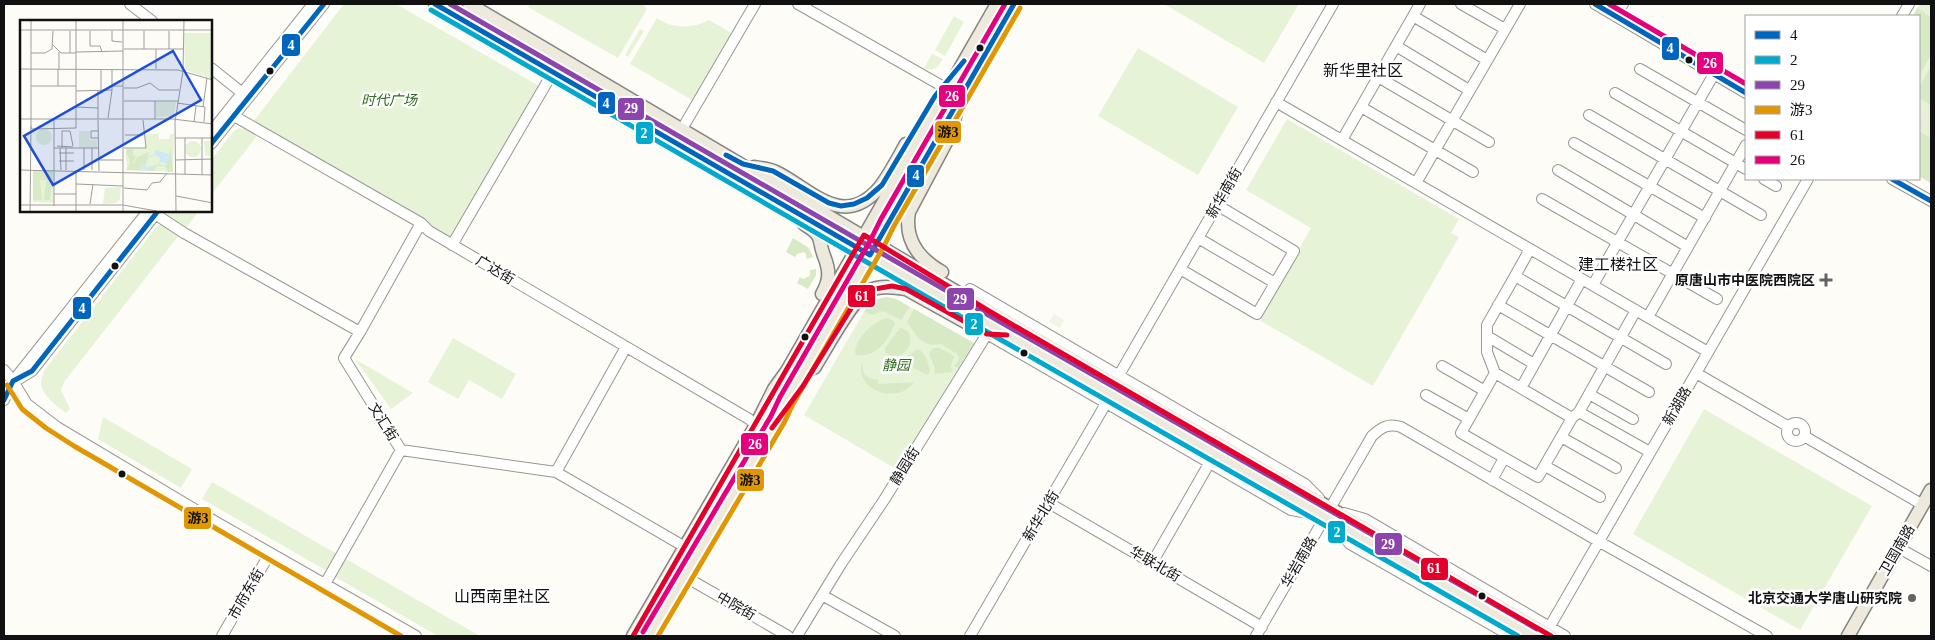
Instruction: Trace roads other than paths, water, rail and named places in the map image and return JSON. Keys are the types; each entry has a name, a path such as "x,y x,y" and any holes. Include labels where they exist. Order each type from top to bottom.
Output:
{"main road":[{"path":"435,4 1008,335 1113,389"},
{"path":"469,4 864,235 1113,389 1545,633"},
{"path":"774,389 787,371 997,4"},
{"path":"778,419 786,401 1014,4"},
{"path":"742,164 775,172 827,204 846,206 862,202 873,195 882,185 942,86 958,71"},
{"path":"959,98 951,133 909,212 910,238 921,258 929,265 970,289 989,311"},
{"path":"633,636 756,425 774,389 785,357 826,287 830,276 824,256 822,240 817,234 769,203 754,188"},
{"path":"649,636 778,419 803,386 855,302 869,290 892,286 906,289 987,334 1008,335"},
{"name":"卫国南路","path":"1848,636 1931,490"}],"street":[{"path":"123,4 144,20"},
{"path":"130,4 151,20"},
{"path":"212,143 234,116 244,97 313,4"},
{"path":"212,131 244,97 324,4"},
{"path":"682,129 755,4"},
{"path":"798,4 942,86"},
{"name":"新华南街","path":"1113,389 1333,4"},
{"path":"1342,140 1420,4"},
{"path":"1461,4 1505,29"},
{"path":"1416,183 1520,4"},
{"path":"1595,4 1745,92"},
{"path":"1615,16 1623,4"},
{"path":"1903,15 1909,4"},
{"path":"1413,16 1487,60"},
{"path":"1396,46 1470,90"},
{"path":"212,69 244,97"},
{"path":"1640,69 1745,129"},
{"path":"452,245 553,72"},
{"path":"1593,285 1714,74"},
{"path":"212,76 244,97"},
{"path":"1378,77 1489,142"},
{"path":"1615,93 1745,168"},
{"path":"1276,102 1708,352"},
{"path":"1361,107 1473,172"},
{"path":"1589,115 1761,215"},
{"name":"广达街","path":"234,116 421,224 452,245 749,419 756,425"},
{"path":"1574,143 1705,218"},
{"path":"1648,317 1745,147"},
{"path":"1558,170 1688,247"},
{"path":"1766,180 1776,186"},
{"name":"新湖路","path":"1545,633 1807,180"},
{"path":"1894,180 1931,201"},
{"path":"1542,199 1717,299"},
{"path":"1180,269 1257,314 1276,283 1294,251 1217,206"},
{"path":"4,400 13,381 32,371 154,212 184,233 360,332 421,224"},
{"path":"1198,238 1276,283"},
{"path":"1530,249 1487,325 1487,352 1495,373 1521,388 1650,452"},
{"path":"1515,276 1666,364"},
{"path":"1521,388 1582,279"},
{"path":"970,289 1113,389 1210,462 1291,510 1328,512 1350,544 1511,636"},
{"path":"1498,305 1649,392"},
{"path":"1495,373 1460,433 1538,478 1561,437 1589,394 1636,310"},
{"name":"文汇街","path":"360,332 344,358 401,450 556,472 685,547"},
{"path":"987,334 1113,389"},
{"name":"静园街","path":"822,595 884,500 987,334"},
{"path":"1487,336 1534,364"},
{"path":"556,472 626,347"},
{"path":"1442,366 1485,391"},
{"path":"4,370 13,381 26,404 50,422 270,553 416,636"},
{"path":"1696,373 1789,427 1787,433 1792,440 1797,441 1804,436 1923,505"},
{"name":"新华北街","path":"970,636 1049,503 1113,389"},
{"path":"1589,394 1633,419"},
{"path":"1426,395 1469,419"},
{"name":"华岩南路","path":"1256,636 1372,436 1384,426 1393,425 1401,427 1492,480"},
{"path":"1561,437 1616,468"},
{"path":"325,584 401,450"},
{"path":"1504,458 1492,480 1767,636"},
{"path":"1152,563 1210,462"},
{"path":"1545,466 1600,497"},
{"name":"华联北街","path":"1049,503 1262,626"},
{"path":"1899,548 1931,566"},
{"name":"市府东街","path":"222,636 270,553"},
{"name":"中院街","path":"684,576 788,636"},
{"path":"797,636 822,595 895,636"},
{"path":"1545,633 1566,636"}],"place":[{"name":"原唐山市中医院西院区","path":"1826,280"},
{"name":"北京交通大学唐山研究院","path":"1912,598"}],"district":[{"name":"新华里社区","path":"1363,70"},
{"name":"建工楼社区","path":"1618,264"},
{"name":"山西南里社区","path":"502,596"}],"park label":[{"name":"时代广场","path":"389,100"},
{"name":"静园","path":"896,365"}]}
